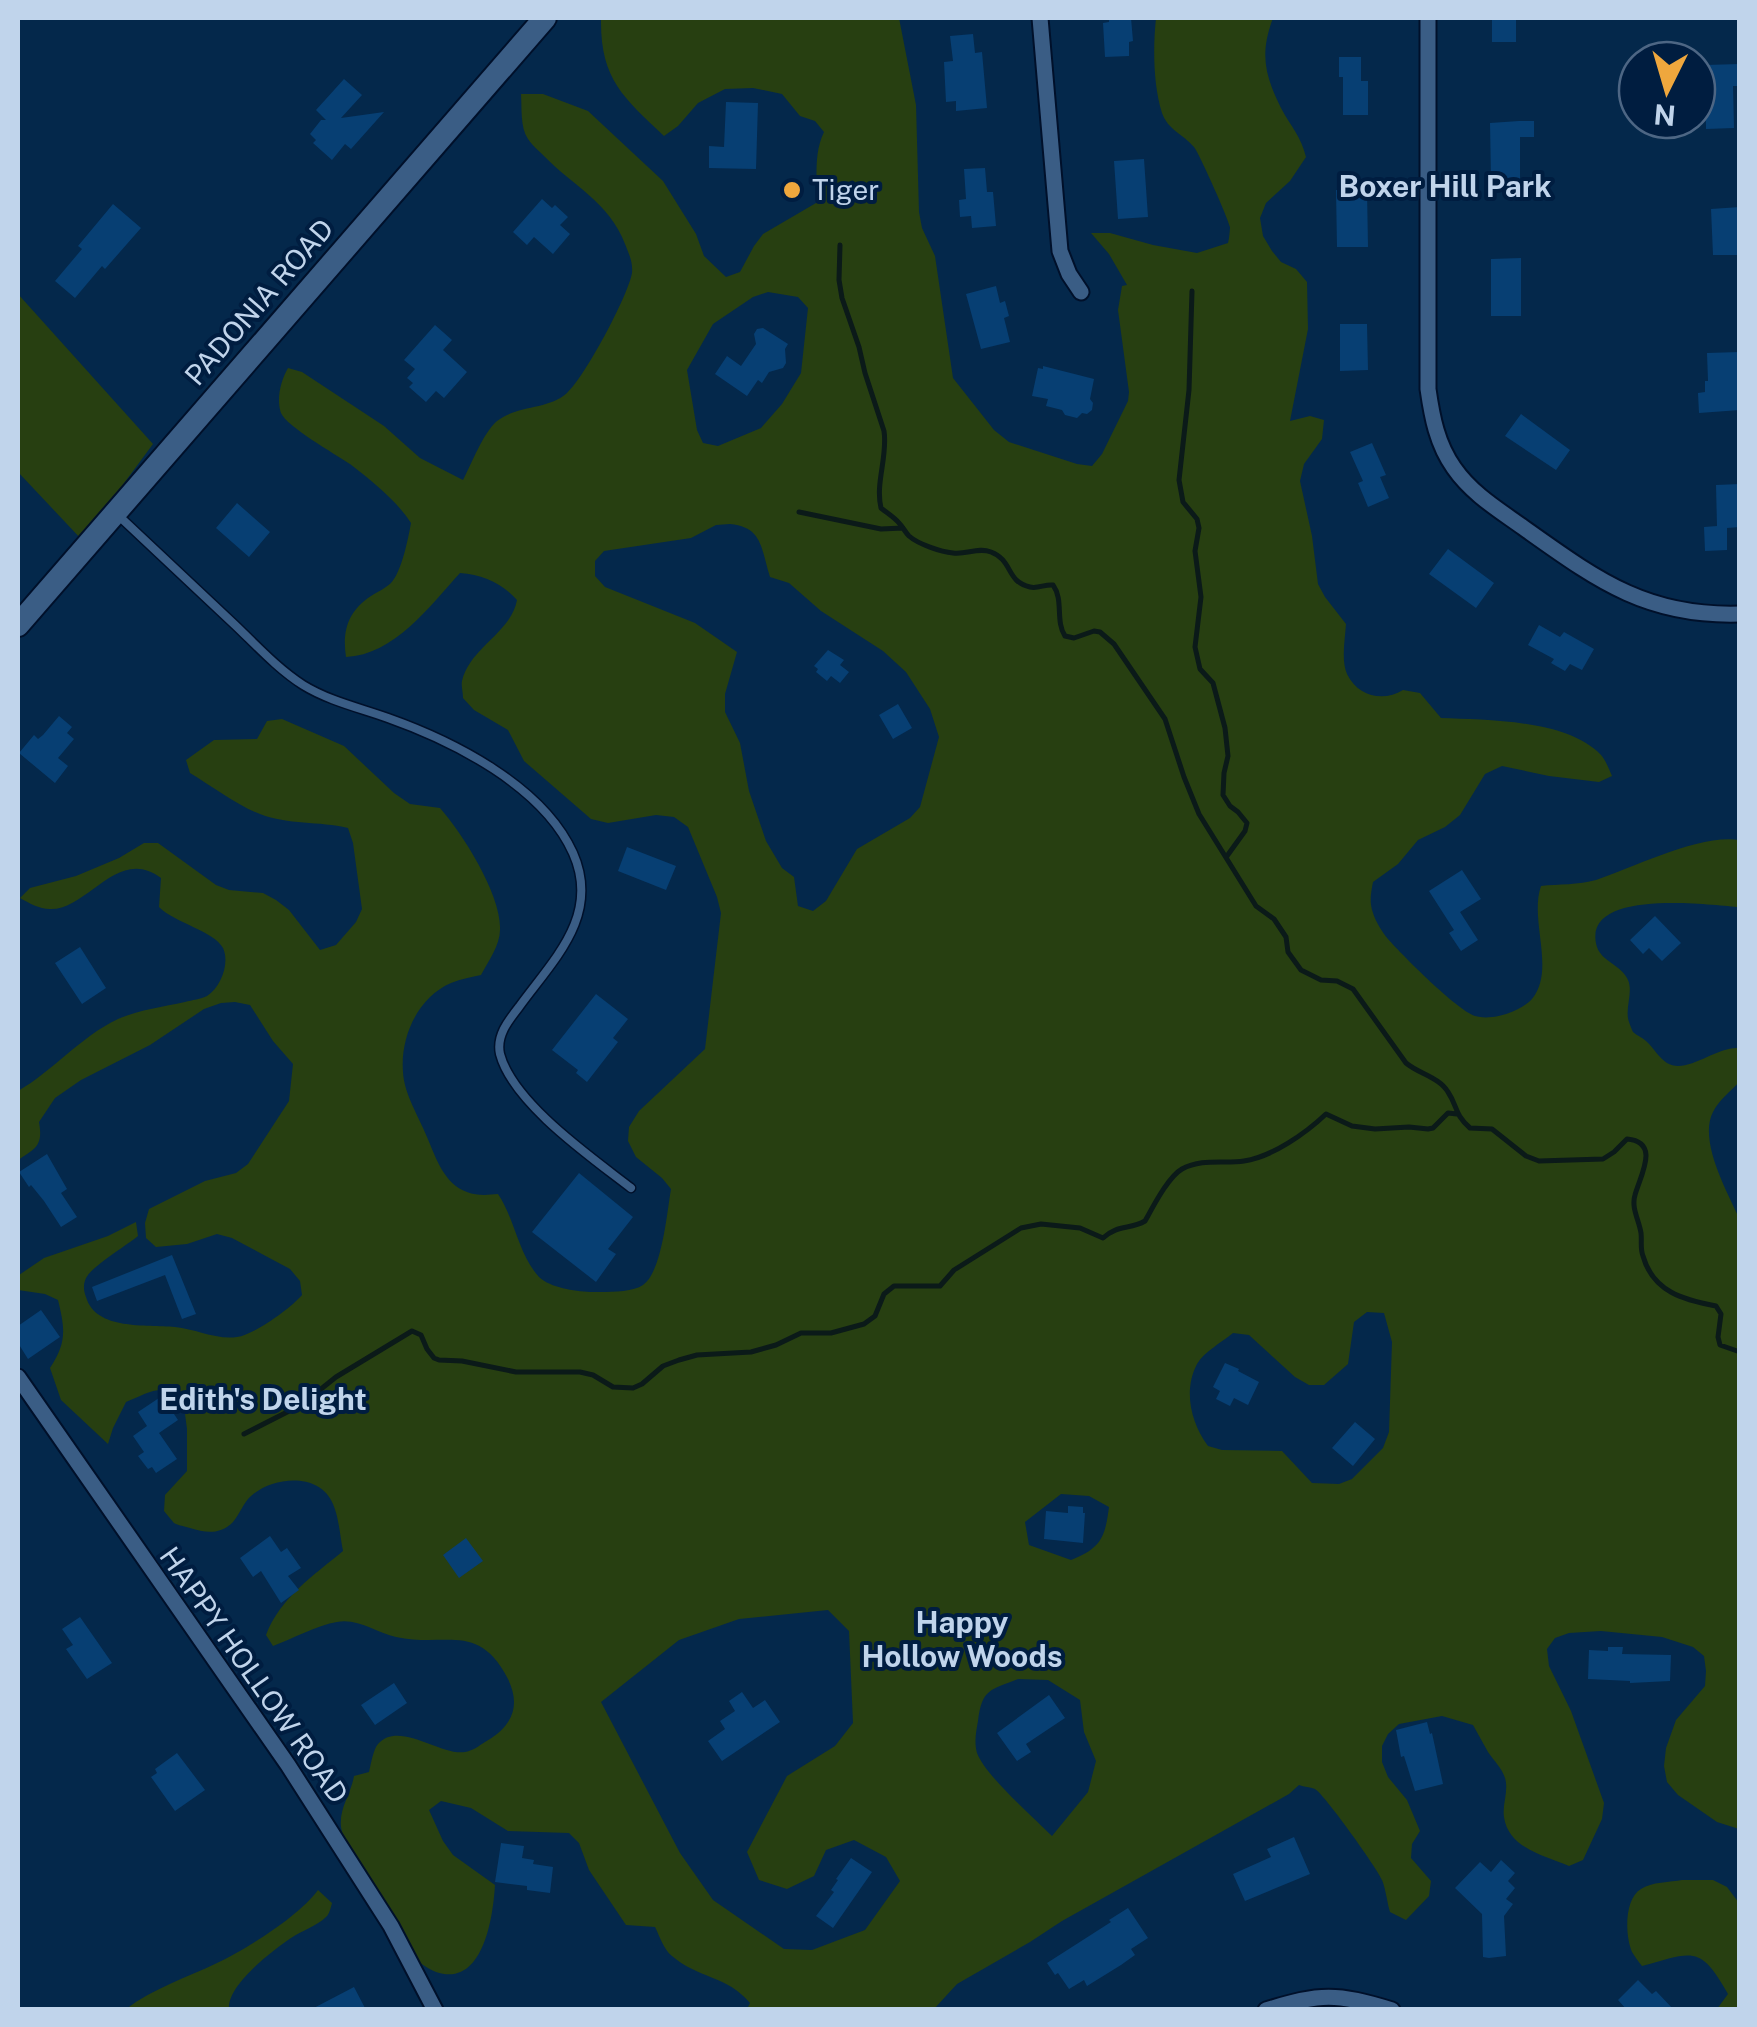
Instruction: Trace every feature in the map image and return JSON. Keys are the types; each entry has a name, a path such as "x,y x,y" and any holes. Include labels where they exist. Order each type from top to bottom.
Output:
{"main road":[{"name":"PADONIA ROAD","path":"18,625 545,18"}],"street":[{"path":"1040,18 1060,251 1081,292"},
{"path":"1428,18 1428,389 1441,446 1454,469 1478,495 1590,576 1655,604 1688,612 1740,614"},
{"name":"HAPPY HOLLOW ROAD","path":"18,1377 288,1765 392,1926 435,2010"},
{"path":"1266,2010 1322,1996 1348,1998 1392,2010"}],"lane":[{"path":"116,514 303,685 443,740 515,786 541,808 560,832 580,875 578,919 548,969 507,1023 499,1048 508,1072 528,1101 630,1188"}],"green space":[{"path":"601,18 899,18 916,105 919,212 935,256 953,378 994,430 1009,442 1092,466 1102,454 1129,392 1118,310 1122,286 1127,285 1091,233 1110,233 1197,253 1228,243 1229,237 1228,221 1197,152 1162,113 1154,65 1156,18 1273,18 1265,53 1268,74 1306,157 1290,181 1266,203 1260,218 1263,236 1272,251 1307,282 1308,329 1290,421 1310,416 1324,420 1322,439 1304,464 1300,481 1318,584 1346,624 1347,674 1358,688 1372,695 1388,696 1403,690 1420,693 1441,718 1525,724 1568,734 1601,755 1612,776 1599,782 1502,766 1485,774 1460,815 1418,840 1398,864 1373,882 1371,905 1379,927 1456,1004 1475,1016 1497,1016 1527,1004 1539,987 1541,886 1589,882 1686,847 1723,839 1739,840 1739,907 1677,903 1626,907 1608,915 1597,928 1597,947 1628,980 1628,1018 1633,1032 1664,1061 1683,1065 1739,1048 1739,1082 1713,1112 1709,1137 1716,1167 1740,1220 1739,1829 1717,1822 1678,1795 1667,1782 1666,1748 1676,1720 1705,1686 1704,1656 1693,1647 1662,1637 1601,1631 1569,1633 1555,1638 1547,1649 1549,1666 1571,1711 1604,1803 1602,1819 1583,1860 1569,1866 1529,1849 1512,1836 1504,1817 1505,1778 1473,1725 1442,1716 1399,1724 1382,1746 1382,1762 1388,1777 1407,1800 1420,1831 1412,1844 1411,1858 1431,1881 1429,1896 1406,1920 1390,1912 1378,1873 1329,1804 1315,1789 1299,1785 957,1984 934,2009 747,2009 750,2003 732,1987 672,1956 655,1927 626,1925 589,1870 579,1843 569,1833 508,1831 471,1808 441,1801 429,1810 443,1841 453,1855 495,1885 488,1931 475,1960 465,1970 452,1974 428,1968 401,1943 343,1836 342,1814 354,1776 369,1772 376,1747 387,1738 408,1737 455,1752 478,1747 511,1717 514,1701 508,1679 497,1661 473,1643 396,1637 345,1621 273,1646 266,1635 280,1610 298,1588 343,1551 337,1515 327,1494 307,1482 283,1481 260,1489 233,1522 218,1531 174,1523 164,1511 165,1495 187,1471 183,1399 162,1390 126,1402 108,1444 61,1400 50,1368 63,1335 58,1300 18,1290 19,1275 44,1258 136,1222 138,1236 97,1266 85,1280 86,1297 100,1316 123,1324 175,1327 229,1338 253,1331 289,1307 302,1295 300,1281 290,1269 217,1234 187,1244 156,1247 146,1238 145,1223 149,1209 205,1181 236,1173 248,1164 289,1101 293,1064 250,1005 221,1003 204,1009 150,1045 81,1080 55,1098 39,1122 37,1145 18,1160 18,1091 118,1019 207,996 220,981 225,967 223,948 218,942 159,907 161,878 145,870 117,874 64,907 42,908 20,898 30,888 76,876 144,843 158,843 216,885 263,893 276,900 289,910 320,950 336,945 362,909 348,828 281,820 251,810 190,773 186,760 214,740 257,739 267,721 282,719 344,746 410,804 440,808 479,866 499,916 498,942 481,975 451,983 429,998 414,1020 405,1045 406,1089 442,1169 452,1183 467,1192 498,1194 526,1258 539,1277 550,1284 577,1291 618,1292 638,1288 649,1278 663,1241 671,1189 636,1157 628,1141 629,1127 639,1111 705,1049 721,913 688,827 674,817 656,815 608,823 591,819 524,761 508,730 474,710 463,698 466,669 507,622 517,600 492,581 460,573 410,627 380,648 346,657 346,630 352,615 395,578 411,523 367,477 285,419 279,402 288,368 302,372 384,426 420,458 463,480 482,440 497,421 559,398 575,384 623,299 632,273 631,262 610,217 528,139 521,94 543,94 588,111 663,181 696,234 704,256 726,277 740,272 763,234 816,203 817,158 824,132 815,121 800,116 782,94 753,88 725,89 698,103 664,136 617,85 602,39","holes":["768,292 798,297 808,308 801,373 761,428 718,446 703,443 697,430 687,370 713,324 753,297","730,524 749,530 759,541 770,577 789,583 821,611 883,651 906,672 930,709 939,737 920,807 910,818 857,849 826,901 813,911 798,906 794,877 782,868 766,841 749,791 740,743 725,712 725,694 737,652 695,623 605,587 595,576 595,561 604,551 691,538 716,525","1367,1312 1384,1313 1392,1342 1389,1432 1383,1448 1352,1479 1339,1484 1312,1483 1282,1451 1222,1450 1208,1446 1197,1427 1190,1396 1193,1374 1204,1355 1233,1333 1249,1335 1309,1385 1324,1385 1348,1364 1354,1322","1061,1494 1089,1496 1109,1507 1100,1541 1071,1560 1029,1545 1025,1522","828,1610 849,1631 853,1723 835,1746 787,1776 747,1852 759,1880 787,1889 814,1876 826,1850 854,1840 886,1857 900,1881 865,1930 812,1950 784,1949 713,1900 680,1853 601,1702 679,1640 739,1619","1018,1679 1048,1680 1080,1700 1084,1732 1096,1761 1088,1792 1052,1836 999,1784 977,1753 982,1702 1000,1686"]},
{"path":"18,294 153,444 82,540 18,472"},
{"path":"1713,1880 1727,1887 1739,1903 1739,2009 1717,2009 1728,1994 1702,1959 1673,1957 1642,1966 1632,1952 1628,1918 1635,1894 1650,1885"},
{"path":"318,1890 332,1903 327,1916 252,1969 235,1990 229,2009 126,2009 257,1941 286,1921"}],"building":[{"path":"1109,18 1131,18 1133,41 1129,42 1129,56 1105,57 1103,23 1109,22"},
{"path":"1492,18 1516,18 1516,42 1492,42"},
{"path":"973,34 975,53 982,52 987,108 956,111 956,101 946,102 944,62 953,61 950,36"},
{"path":"1339,57 1361,57 1361,81 1368,81 1368,115 1343,115"},
{"path":"1740,64 1740,86 1733,86 1734,128 1717,129 1717,65"},
{"path":"344,79 362,95 341,118 384,112 351,149 345,144 332,160 313,143 316,140 310,134 321,120 326,120 316,110"},
{"path":"726,102 758,103 756,169 709,168 709,146 724,147"},
{"path":"1534,121 1534,137 1520,137 1520,180 1491,180 1490,123"},
{"path":"1144,159 1148,217 1118,219 1114,161"},
{"path":"985,168 987,192 993,192 996,226 972,228 971,216 960,217 959,200 966,199 964,169"},
{"path":"1367,189 1368,247 1337,247 1336,190"},
{"path":"542,199 568,217 560,225 570,234 553,254 534,237 527,245 513,232"},
{"path":"113,204 141,228 75,298 55,281"},
{"path":"1740,207 1738,255 1713,255 1711,209"},
{"path":"1521,258 1521,316 1491,316 1491,259"},
{"path":"996,286 1000,303 1005,301 1009,316 1004,318 1010,342 981,349 966,294"},
{"path":"1340,324 1367,324 1368,370 1340,371"},
{"path":"435,325 452,340 443,350 467,372 444,398 436,391 426,402 409,387 413,383 407,378 415,369 404,360"},
{"path":"763,328 788,344 786,363 783,368 769,372 762,383 758,380 747,396 715,374 727,356 741,366 756,344 754,334"},
{"path":"1740,352 1740,410 1699,413 1698,393 1705,392 1708,381 1707,353"},
{"path":"1038,368 1094,379 1092,410 1077,418 1046,406 1048,399 1032,396"},
{"path":"1521,414 1570,450 1556,470 1505,436"},
{"path":"1372,443 1386,475 1380,477 1389,498 1368,507 1358,483 1363,481 1350,452"},
{"path":"1740,484 1740,527 1727,528 1727,550 1705,551 1704,527 1717,526 1716,485"},
{"path":"237,503 270,532 249,557 216,528"},
{"path":"1448,549 1494,583 1476,608 1429,574"},
{"path":"1539,625 1560,637 1564,632 1594,649 1582,670 1570,664 1565,671 1551,663 1554,659 1528,645"},
{"path":"828,650 844,660 840,665 849,672 840,683 831,676 827,681 816,672 814,666"},
{"path":"898,704 912,728 893,739 879,715"},
{"path":"59,716 72,727 67,733 74,739 58,758 68,766 55,783 19,753 34,735 38,739 43,735"},
{"path":"627,847 676,866 666,890 618,871"},
{"path":"1462,870 1481,899 1460,912 1478,940 1461,951 1449,933 1454,930 1429,891"},
{"path":"1655,916 1681,943 1662,961 1649,948 1643,954 1630,940"},
{"path":"80,947 106,988 82,1004 55,963"},
{"path":"596,994 628,1019 613,1038 618,1042 587,1082 552,1050"},
{"path":"47,1154 67,1189 61,1193 77,1217 61,1227 19,1172"},
{"path":"579,1173 633,1217 608,1249 616,1254 596,1282 532,1232"},
{"path":"172,1255 196,1314 182,1319 165,1275 97,1301 92,1287"},
{"path":"41,1310 60,1337 28,1359 18,1343 18,1326"},
{"path":"1225,1363 1259,1382 1248,1405 1234,1398 1230,1406 1216,1399 1220,1391 1213,1387"},
{"path":"162,1396 178,1420 159,1433 177,1459 156,1473 138,1456 144,1452 133,1436 147,1426 138,1412"},
{"path":"1355,1422 1375,1439 1353,1466 1332,1448"},
{"path":"1068,1506 1083,1507 1083,1543 1044,1539 1046,1511 1068,1513"},
{"path":"270,1536 281,1552 287,1548 301,1568 288,1576 299,1590 281,1603 261,1571 253,1577 240,1558"},
{"path":"466,1538 483,1561 459,1578 443,1555"},
{"path":"80,1617 112,1663 87,1679 66,1649 73,1645 62,1629"},
{"path":"1608,1647 1623,1647 1622,1654 1671,1655 1670,1681 1588,1679 1589,1650 1608,1651"},
{"path":"394,1683 407,1703 375,1725 361,1705"},
{"path":"742,1692 753,1708 765,1700 780,1722 722,1761 708,1741 725,1729 720,1721 735,1711 729,1701"},
{"path":"1049,1695 1065,1718 1026,1744 1031,1752 1017,1761 997,1733"},
{"path":"1427,1722 1443,1784 1415,1791 1404,1756 1401,1757 1396,1730"},
{"path":"177,1753 205,1790 175,1811 151,1777 157,1773 155,1769"},
{"path":"1294,1837 1310,1874 1245,1901 1233,1874 1271,1857 1267,1849"},
{"path":"501,1843 524,1846 522,1858 553,1867 550,1893 495,1882"},
{"path":"851,1858 872,1872 833,1928 816,1916 834,1892 831,1890 836,1879"},
{"path":"1501,1860 1515,1873 1508,1881 1515,1888 1506,1899 1513,1904 1504,1916 1506,1956 1489,1958 1483,1957 1482,1914 1455,1888 1480,1862 1491,1872"},
{"path":"1128,1908 1148,1938 1131,1949 1135,1955 1121,1965 1087,1986 1084,1980 1069,1989 1047,1963"},
{"path":"1638,1980 1652,1994 1656,1991 1674,2010 1627,2010 1618,2000"},
{"path":"354,1987 366,2010 310,2010"}],"waterway":[{"path":"840,245 842,298 884,431 881,508 924,545 953,553 991,552 1003,560 1022,584 1053,585 1065,636 1074,638 1094,631 1114,644 1165,719 1199,814 1256,906 1274,919 1286,937 1288,952 1301,970 1353,989 1406,1063 1444,1087 1470,1128 1492,1129 1526,1156 1539,1161 1603,1159 1627,1139 1643,1146 1646,1161 1634,1205 1648,1268 1671,1292 1716,1306 1721,1314 1720,1345 1740,1352"},
{"path":"1192,291 1189,390 1179,480 1183,502 1197,519 1199,528 1195,551 1201,597 1195,647 1200,669 1213,683 1225,728 1228,756 1223,795 1247,823 1227,856"},
{"path":"799,512 881,529 903,528"},
{"path":"244,1434 301,1405 336,1377 412,1331 421,1335 427,1349 439,1360 516,1372 580,1372 613,1387 633,1388 663,1366 697,1355 751,1352 801,1333 831,1333 864,1324 875,1316 884,1294 894,1286 940,1286 954,1270 1021,1228 1041,1224 1080,1228 1103,1238 1140,1224 1166,1185 1182,1169 1266,1155 1326,1114 1352,1126 1375,1129 1428,1129 1448,1113 1457,1114"}],"place":[{"name":"Tiger","path":"792,190"}],"district":[{"name":"Boxer Hill Park","path":"1445,187"},
{"name":"Edith's Delight","path":"263,1400"},
{"name":"Happy Hollow Woods","path":"962,1640"}]}
